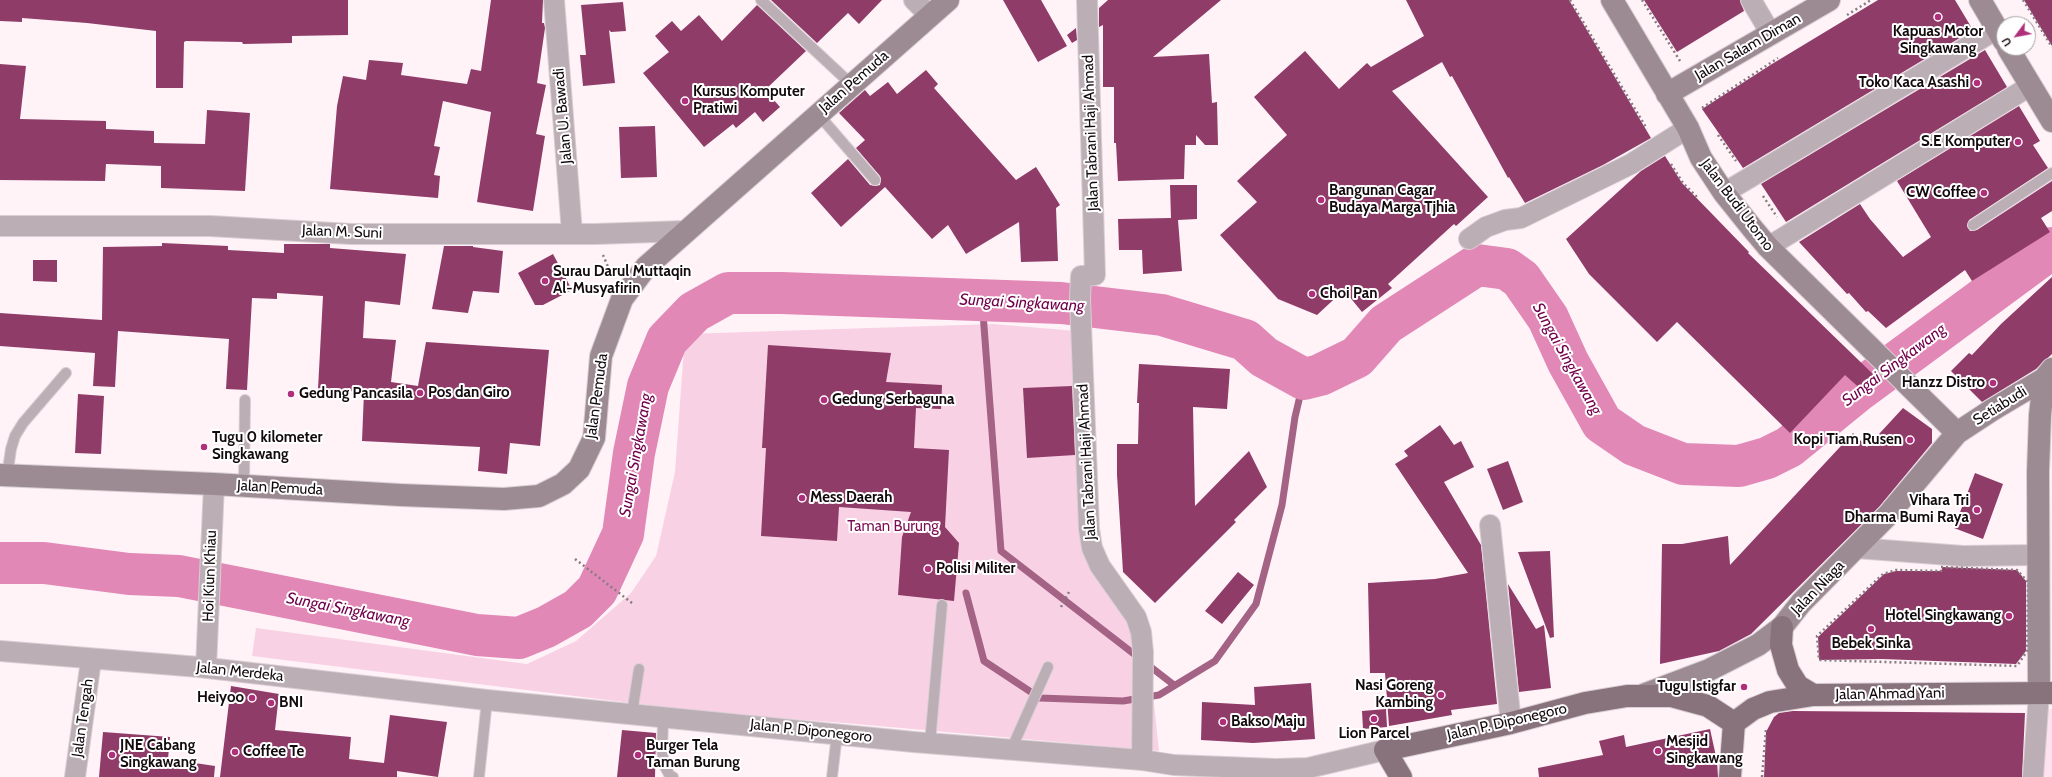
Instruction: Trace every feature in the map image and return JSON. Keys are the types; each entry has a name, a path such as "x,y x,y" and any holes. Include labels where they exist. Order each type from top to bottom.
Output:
{"main road":[{"name":"Jalan Pemuda","path":"3,476 214,484 504,499 539,496 563,484 579,469 594,438 601,356 622,299 646,267 685,230 948,0"},
{"name":"Jalan Budi Utomo","path":"1612,0 1688,128 1701,158 1724,193 1768,247 1922,397 1957,434"},
{"name":"Jalan Salam Diman","path":"1667,94 1829,0"},
{"path":"1980,0 1996,28"},
{"path":"2013,56 2052,122"},
{"name":"Setiabudi","path":"1957,434 2048,374"},
{"name":"Setiabudi","path":"2045,693 2043,561 2038,472 2046,444 2040,415 2048,374"},
{"name":"Jalan Niaga","path":"1643,695 1716,666 1758,645 1782,627 1802,603 1888,515 1957,434"},
{"path":"1782,627 1781,645 1788,670 1798,686 1812,695"},
{"name":"Jalan Ahmad Yani","path":"1734,723 1753,709 1770,702 1812,695 2045,693"},
{"name":"Jalan P. Diponegoro","path":"1385,750 1511,723 1586,703 1643,695 1671,696 1708,706 1734,723"},
{"path":"1730,777 1734,723"},
{"path":"1385,750 1401,777"}],"street":[{"name":"Jalan U. Bawadi","path":"554,0 572,233"},
{"path":"914,0 930,16"},
{"name":"Jalan Tabrani Haji Ahmad","path":"1087,0 1095,275 1080,276 1080,317 1089,529 1092,548 1100,566 1136,617 1141,632 1143,652 1142,760"},
{"path":"1751,0 1771,34"},
{"path":"1724,193 1996,37"},
{"path":"1768,247 2030,86"},
{"path":"1469,239 1486,227 1505,220 1521,218 1631,164 1688,128"},
{"name":"Jalan M. Suni","path":"0,226 210,226 350,234 595,234 685,230"},
{"name":"Hoi Kiun Khiau","path":"206,668 214,484"},
{"path":"1490,525 1511,723"},
{"path":"1856,548 2043,561"},
{"name":"Jalan Merdeka","path":"0,651 91,660 206,668 483,700"},
{"name":"Jalan Tengah","path":"75,777 91,660"},
{"path":"2033,777 2045,693"},
{"name":"Jalan P. Diponegoro","path":"483,700 632,713 666,718 727,722 930,743 1142,760"},
{"name":"Jalan P. Diponegoro","path":"1196,772 1276,769 1307,772 1385,750"},
{"path":"1142,760 1174,771 1196,772"}],"lane":[{"path":"761,0 852,85"},
{"path":"818,114 875,180"},
{"path":"1973,225 2052,174"},
{"path":"3,476 15,436 23,423 66,373"},
{"path":"244,486 246,400"},
{"path":"930,743 942,605"},
{"path":"1011,750 1048,667"},
{"path":"632,713 639,670"},
{"path":"480,777 483,700"},
{"path":"666,718 663,724 662,750 664,765 670,776 673,777"},
{"path":"832,777 837,734"}],"path":[{"path":"1570,0 1649,131"},
{"path":"1642,0 1680,61 1687,57"},
{"path":"2023,0 2052,47"},
{"path":"1701,109 1705,115"},
{"path":"1717,134 1738,164"},
{"path":"1762,194 1779,220"},
{"path":"595,234 622,299"},
{"path":"575,559 632,603"},
{"path":"1941,566 2017,570 2028,582 2027,651 2017,666 1819,660 1817,636 1883,574 1896,570 1941,571 1941,566"},
{"path":"1061,607 1070,590"}],"shaded area":[{"path":"2040,709 2052,709 2052,777 2040,777"}],"green space":[{"name":"Taman Burung","path":"993,324 1089,332 1097,545 1148,646 1159,751 845,723 720,714 252,656 256,628 527,664 576,641 631,593 656,556 675,472 685,334"}],"building":[{"path":"0,0 348,0 348,35 292,36 292,43 243,44 242,42 186,41 184,42 183,88 156,88 156,31 87,23 22,18 22,22 0,21"},
{"path":"491,0 543,0 542,23 544,23 545,28 537,83 546,85 536,134 545,136 533,211 477,202 491,112 443,101 434,146 440,147 434,175 440,176 438,198 330,189 337,106 343,76 366,80 369,60 403,63 401,75 467,84 471,69 481,71"},
{"path":"771,0 882,0 859,24 848,13 817,43"},
{"path":"1003,0 1041,0 1067,46 1038,62"},
{"path":"1108,0 1221,0 1153,57 1209,54 1212,103 1217,102 1218,145 1205,145 1196,135 1196,145 1185,145 1184,179 1118,181 1116,143 1114,143 1114,87 1103,87 1103,25 1099,27 1099,8"},
{"path":"1406,0 1569,0 1651,138 1603,165 1525,203 1509,177 1508,178 1452,76 1450,77 1442,62 1392,91 1488,197 1456,226 1454,224 1388,284 1392,288 1362,312 1344,290 1317,315 1278,299 1220,235 1257,202 1237,181 1287,135 1254,97 1305,51 1339,89 1367,63 1371,67 1424,36"},
{"path":"1644,0 1740,0 1744,11 1677,52"},
{"path":"1878,0 1955,0 1973,30 1743,168 1702,109 1772,64"},
{"path":"2024,0 2052,0 2052,46 2036,20 2036,16 2034,16"},
{"path":"623,2 626,31 611,32 609,30 615,83 583,86 580,55 586,55 581,5"},
{"path":"757,5 806,51 765,90 780,107 763,122 755,112 736,128 733,124 704,147 643,73 669,52 655,36 672,21 681,31 699,15 722,41"},
{"path":"1076,28 1077,40 1072,43 1067,35"},
{"path":"1985,50 2007,87 1786,222 1761,184"},
{"path":"0,64 26,66 20,119 106,121 106,129 154,131 154,143 205,144 207,110 250,113 245,191 161,188 161,166 106,164 105,181 0,180"},
{"path":"926,70 938,84 934,88 1016,180 1036,167 1060,205 1056,208 1058,261 1021,262 1019,222 966,254 948,225 932,239 885,187 841,227 811,193 848,159 870,185 880,185 880,176 856,148 865,140 839,113 865,90 870,96 888,82 897,94"},
{"path":"2019,106 2040,141 2033,145 2048,168 1969,220 1967,226 1970,231 1977,230 2052,181 2052,211 2041,218 2050,232 1972,281 1965,270 1886,328 1868,311 1866,312 1849,293 1847,294 1799,242 1860,204 1870,219 1903,257 1931,237 1897,181"},
{"path":"655,126 657,177 621,178 619,127"},
{"path":"1665,156 1682,183 1749,252 1748,253 1877,378 1864,392 1845,375 1790,433 1677,322 1657,342 1589,274 1566,239 1641,171"},
{"path":"1170,185 1197,185 1197,219 1178,220 1182,271 1143,274 1142,250 1119,250 1118,219 1171,218"},
{"path":"162,243 228,246 228,250 284,253 284,244 330,244 330,248 406,254 400,305 365,301 363,338 396,340 391,382 418,386 426,342 549,350 540,446 510,443 507,474 478,471 480,447 362,441 364,392 318,389 323,296 277,293 277,299 252,298 247,390 226,389 229,339 118,331 115,387 93,386 95,353 0,346 0,313 102,320 103,247 162,246"},
{"path":"444,246 473,246 503,251 499,293 473,291 468,313 432,309"},
{"name":"Surau Darul Muttaqin Al-Musyafirin","path":"553,254 572,290 543,305 535,305 518,273"},
{"path":"33,260 57,260 57,282 33,281"},
{"path":"2052,277 2052,354 2036,369 1982,402 1951,371 1969,353 1972,355 2001,324"},
{"path":"768,345 891,353 886,382 942,385 941,409 916,408 914,448 949,450 945,527 959,543 954,601 898,595 902,537 911,512 839,507 837,541 761,536 766,448 762,448"},
{"path":"1139,364 1230,369 1227,409 1193,407 1195,506 1249,451 1267,487 1234,520 1236,522 1155,603 1123,572 1117,475 1117,444 1138,444 1139,403 1137,403"},
{"path":"1072,386 1075,455 1027,458 1023,388"},
{"path":"78,394 104,396 101,454 75,453"},
{"path":"1903,408 1932,429 1932,443 1879,507 1751,634 1719,651 1660,664 1662,544 1682,544 1728,536 1730,565 1853,433 1867,447"},
{"path":"1440,425 1454,445 1461,441 1474,467 1444,482 1481,545 1497,704 1451,710 1452,715 1389,726 1385,673 1370,673 1368,583 1435,579 1468,573 1395,464 1408,456 1404,451"},
{"path":"1508,461 1523,502 1503,510 1487,469"},
{"name":"Vihara Tri Dharma Bumi Raya","path":"1975,473 2003,484 1983,539 1954,528"},
{"path":"1550,551 1554,637 1550,638 1518,552"},
{"path":"1942,567 2017,570 2026,581 2026,651 2016,664 1882,659 1819,660 1818,637 1884,574 1896,571 1942,571"},
{"path":"1238,572 1254,585 1222,624 1205,611"},
{"path":"1508,584 1536,629 1544,625 1551,688 1519,692"},
{"path":"1311,683 1315,739 1253,743 1201,740 1202,702 1255,705 1254,687"},
{"path":"231,686 279,694 275,730 351,737 349,759 384,763 390,715 447,722 438,777 397,771 397,777 220,777"},
{"name":"Lion Parcel","path":"1386,709 1387,727 1363,729 1362,711"},
{"path":"1793,711 2025,713 2022,777 1764,777 1766,732 1774,717 1779,713"},
{"name":"Mesjid Singkawang","path":"1710,729 1717,761 1718,777 1539,777 1538,768 1603,755 1599,741 1624,735 1626,747"},
{"name":"Burger Tela Taman Burung","path":"622,730 656,733 655,777 617,777"},
{"path":"103,732 170,737 168,759 215,766 214,777 99,777"}],"waterway":[{"name":"Sungai Singkawang","path":"0,563 44,563 129,574 179,576 477,635 519,638 546,627 578,609 597,590 623,534 634,453 648,386 667,340 694,312 728,293 781,293 1061,303 1162,315 1245,340 1264,357 1304,379 1320,375 1357,357 1386,324 1477,265 1507,269 1521,279 1548,318 1568,362 1602,423 1634,445 1683,464 1739,466 1767,458 1789,447 1859,390 2052,248"},
{"path":"982,300 1001,551 1174,685"},
{"path":"966,593 984,661 1040,698 1123,701 1159,695 1215,661 1256,604 1282,505 1295,417 1304,379"}],"place":[{"name":"Kapuas Motor Singkawang","path":"1938,17"},
{"name":"Toko Kaca Asashi","path":"1977,83"},
{"name":"Kursus Komputer Pratiwi","path":"685,101"},
{"name":"S.E Komputer","path":"2018,142"},
{"name":"CW Coffee","path":"1984,193"},
{"name":"Bangunan Cagar Budaya Marga Tjhia","path":"1321,200"},
{"name":"Surau Darul Muttaqin Al-Musyafirin","path":"545,281"},
{"name":"Choi Pan","path":"1312,294"},
{"name":"Hanzz Distro","path":"1993,383"},
{"name":"Pos dan Giro","path":"420,393"},
{"name":"Gedung Pancasila","path":"291,394"},
{"name":"Gedung Serbaguna","path":"824,400"},
{"name":"Kopi Tiam Rusen","path":"1910,440"},
{"name":"Tugu 0 kilometer Singkawang","path":"204,447"},
{"name":"Mess Daerah","path":"802,498"},
{"name":"Vihara Tri Dharma Bumi Raya","path":"1977,510"},
{"name":"Polisi Militer","path":"928,569"},
{"name":"Hotel Singkawang","path":"2009,616"},
{"name":"Bebek Sinka","path":"1871,629"},
{"name":"Tugu Istigfar","path":"1744,687"},
{"name":"Nasi Goreng Kambing","path":"1441,695"},
{"name":"Heiyoo","path":"252,698"},
{"name":"BNI","path":"271,703"},
{"name":"Lion Parcel","path":"1374,719"},
{"name":"Bakso Maju","path":"1223,722"},
{"name":"Mesjid Singkawang","path":"1658,751"},
{"name":"Coffee Te","path":"235,752"},
{"name":"JNE Cabang Singkawang","path":"112,755"},
{"name":"Burger Tela Taman Burung","path":"638,755"}]}
